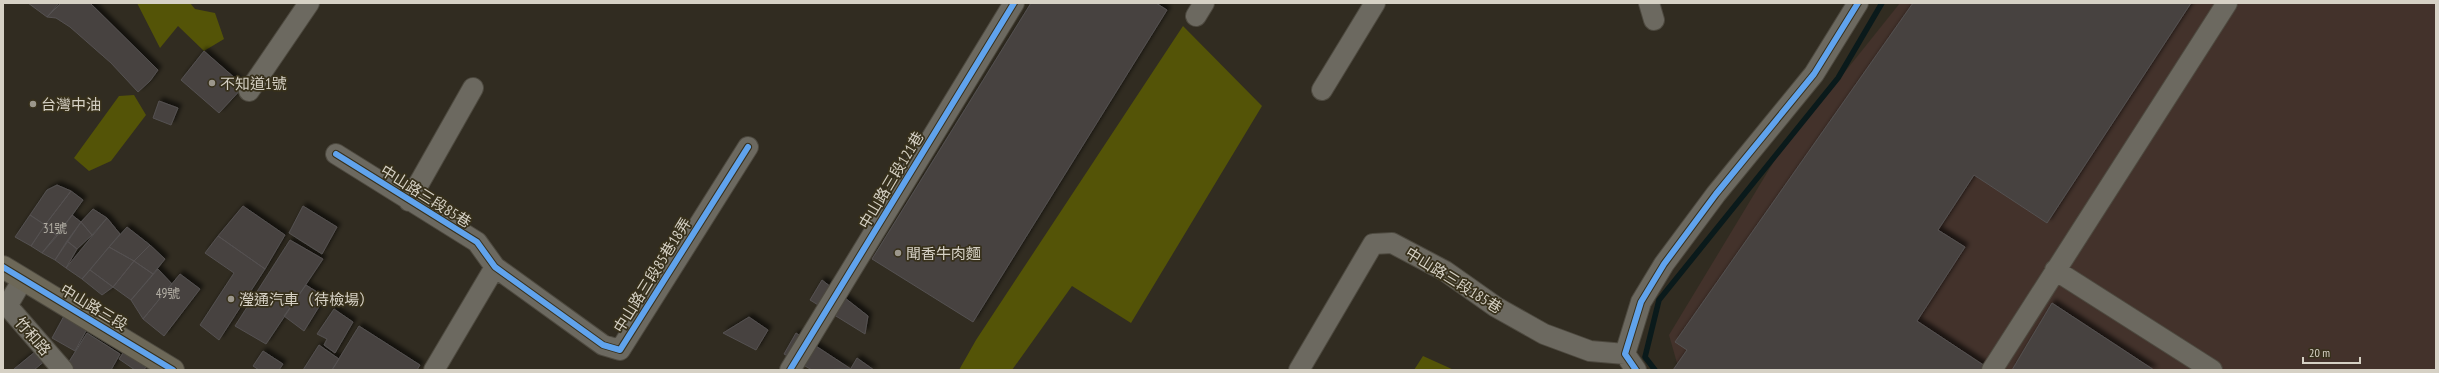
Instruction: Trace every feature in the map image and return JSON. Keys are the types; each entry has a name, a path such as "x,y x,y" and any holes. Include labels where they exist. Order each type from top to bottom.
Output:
{"main road":[{"name":"中山路三段","path":"3,267 173,370"}],"street":[{"path":"249,91 309,3"},
{"name":"中山路三段121巷","path":"790,370 1014,3"},
{"path":"1322,90 1375,3"},
{"path":"1631,362 1641,302 1664,264 1716,194 1814,74 1858,3"},
{"path":"1992,370 2227,3"},
{"path":"409,201 473,88"},
{"name":"中山路三段85巷18弄","path":"496,267 603,345 620,350 748,147"},
{"name":"中山路三段85巷","path":"336,154 409,201 477,242 496,267"},
{"name":"中山路三段185巷","path":"1299,370 1374,244 1392,242 1445,271 1496,307 1544,334 1590,351 1631,362"},
{"path":"434,370 496,267"},
{"path":"2056,270 2212,370"},
{"name":"竹和路","path":"23,279 9,303 11,310 63,370"}],"shaded area":[{"path":"137,3 190,3 195,9 215,13 224,39 204,51 178,26 160,48"},
{"path":"1900,3 2436,3 2436,370 1679,370 1669,335 1776,158"},
{"path":"1183,26 1262,106 1131,323 1072,286 1012,370 959,370 976,340"},
{"path":"134,95 146,115 111,161 89,171 74,158 119,96"},
{"path":"1423,356 1454,370 1414,370"}],"building":[{"path":"28,3 59,3 47,17"},
{"path":"61,3 90,3 158,70 150,81 138,92 111,63 70,27 56,18 47,17"},
{"path":"1031,3 1156,3 1167,10 973,322 872,259"},
{"path":"1913,3 2191,3 2047,223 1974,175 1938,230 1965,247 1917,321 1991,370 1673,370 1687,350 1675,342"},
{"name":"不知道1號","path":"204,51 244,86 219,113 181,80"},
{"path":"159,101 178,108 171,125 153,118"},
{"path":"57,185 71,191 45,225 30,215 47,190"},
{"path":"71,191 83,200 57,236 45,225"},
{"path":"243,206 285,235 265,269 218,236"},
{"path":"303,206 337,227 322,254 289,233"},
{"path":"93,209 107,218 92,235 81,222"},
{"path":"30,215 45,225 31,246 15,237"},
{"path":"72,215 81,222 55,260 42,253"},
{"path":"107,218 120,234 82,279 66,268"},
{"path":"81,222 92,235 77,249 67,241"},
{"path":"45,225 57,236 42,253 31,246"},
{"path":"127,227 150,245 134,261 109,247"},
{"name":"瀅通汽車（待檢場）","path":"218,236 265,269 219,340 200,325 234,273 205,253"},
{"path":"290,240 323,259 266,344 235,326"},
{"path":"67,241 77,249 66,268 55,260"},
{"path":"150,245 165,259 153,274 134,261"},
{"path":"109,247 134,261 113,287 90,270"},
{"path":"134,261 153,274 131,300 113,287"},
{"path":"158,269 172,284 143,319 131,300"},
{"path":"90,270 113,287 102,295 82,279"},
{"path":"180,274 200,289 164,336 143,319"},
{"path":"822,280 868,316 865,334 810,300"},
{"path":"306,285 325,297 304,331 284,316"},
{"path":"2052,303 2154,370 2012,370"},
{"path":"334,309 353,322 335,353 324,345 327,339 317,334"},
{"path":"64,316 87,329 75,351 52,338"},
{"path":"749,317 768,330 756,350 723,333"},
{"path":"359,326 420,365 417,370 332,370"},
{"path":"87,333 120,354 111,370 68,370 65,368"},
{"path":"796,333 851,369 812,370 784,354"},
{"path":"319,345 339,359 332,370 303,370"},
{"path":"41,347 47,359 34,370 14,369"},
{"path":"125,350 147,365 144,370 135,370 119,359"},
{"path":"263,351 283,364 279,370 259,370 253,366"},
{"path":"857,358 874,370 850,370"}],"waterway":[{"path":"1655,370 1645,357 1659,300 1838,78 1882,3"}],"cycle path":[{"path":"790,370 1014,3"},
{"path":"1636,370 1625,354 1641,302 1664,264 1716,194 1814,74 1858,3"},
{"path":"336,154 477,242 495,267 603,345 620,350 748,147"},
{"path":"3,267 173,370"}],"place":[{"name":"不知道1號","path":"212,83"},
{"name":"台灣中油","path":"33,104"},
{"name":"聞香牛肉麵","path":"898,253"},
{"name":"瀅通汽車（待檢場）","path":"231,299"}]}
